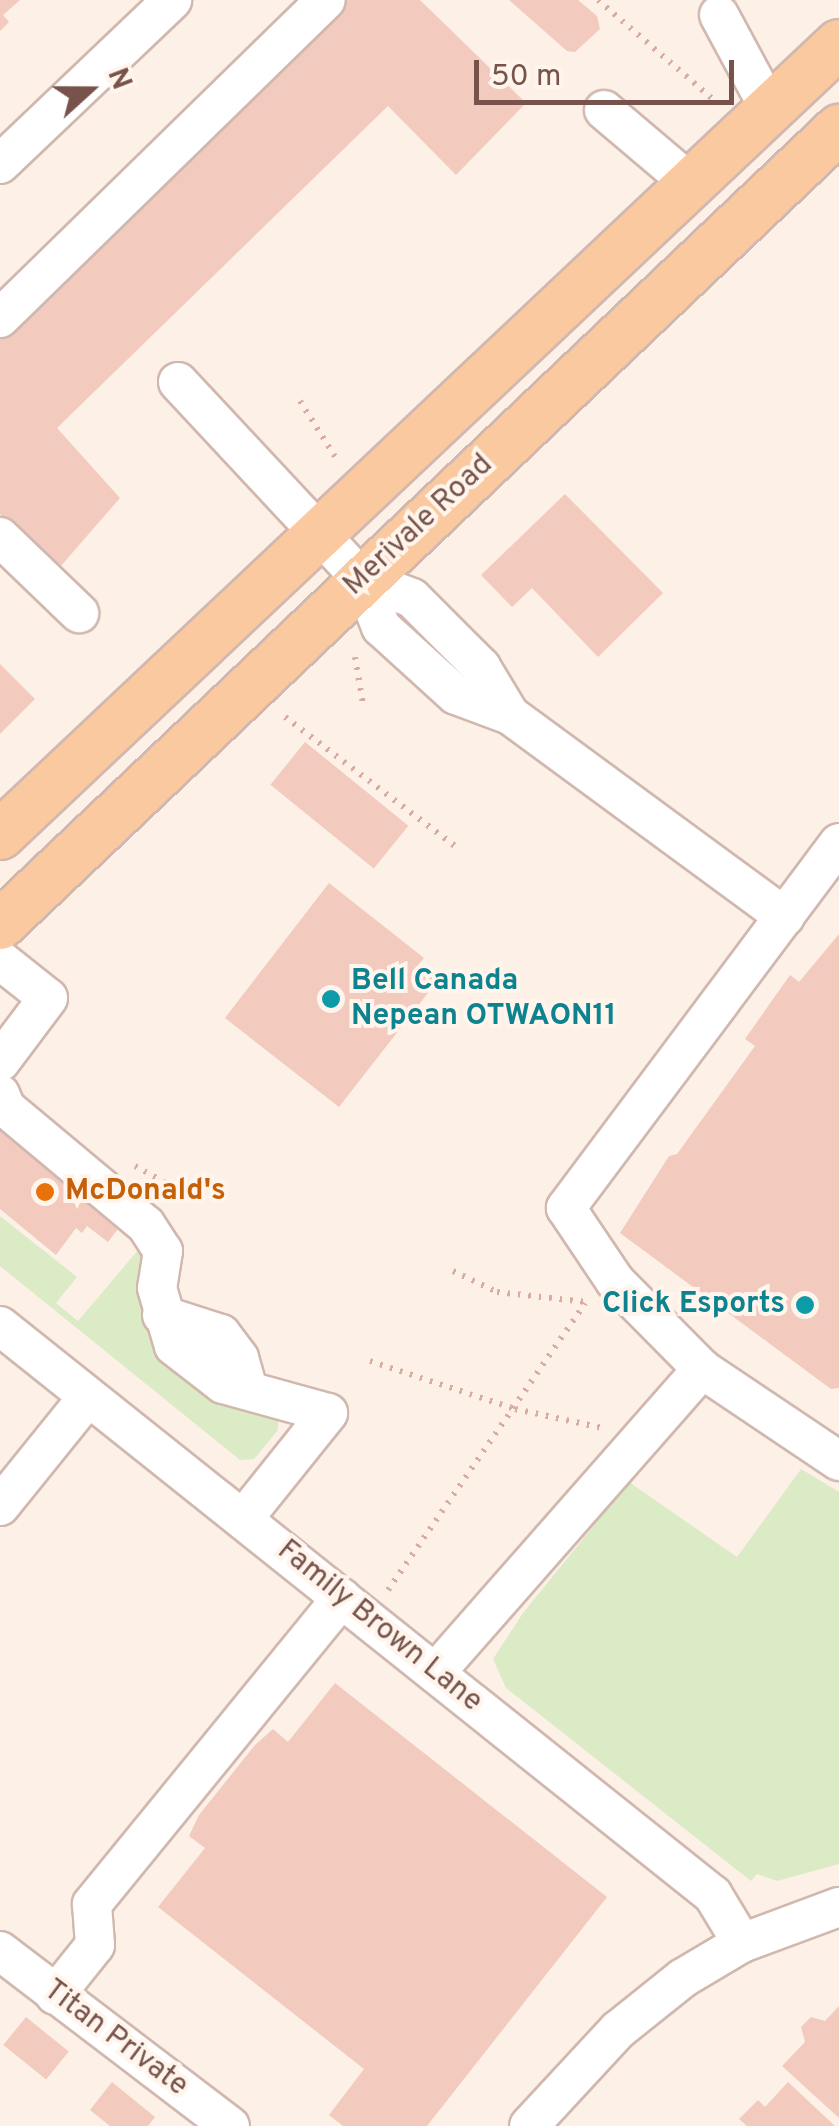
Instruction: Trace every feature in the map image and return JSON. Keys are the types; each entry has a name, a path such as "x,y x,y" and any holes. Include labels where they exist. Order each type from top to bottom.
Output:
{"main road":[{"name":"Merivale Road","path":"0,833 839,44"},
{"name":"Merivale Road","path":"0,925 838,132"}],"street":[{"path":"0,164 172,0"},
{"path":"0,318 326,0"},
{"path":"719,15 769,108"},
{"path":"604,110 690,182"},
{"path":"178,382 362,579 412,598 481,667 510,715 784,917"},
{"path":"0,537 79,612"},
{"path":"839,843 566,1208 600,1292 702,1368 839,1461"},
{"path":"0,960 48,998 0,1062"},
{"path":"0,1094 6,1108 146,1225 163,1252 157,1288 174,1346 223,1384 247,1386 328,1413 244,1518"},
{"name":"Family Brown Lane","path":"0,1326 713,1895 742,1943"},
{"path":"435,1673 702,1368"},
{"path":"0,1506 88,1397"},
{"path":"55,1995 95,1945 92,1904 355,1609"},
{"path":"529,2126 618,2030 682,1978 742,1943 839,1907"},
{"name":"Titan Private","path":"0,1951 230,2126"}],"path":[{"path":"598,0 714,100"},
{"path":"300,401 340,464"},
{"path":"354,657 363,704"},
{"path":"285,717 460,850"},
{"path":"452,1271 497,1292 600,1292"},
{"path":"355,1609 515,1409 600,1292"},
{"path":"370,1361 515,1409 639,1436"}],"green space":[{"path":"0,1216 77,1277 56,1303 78,1321 145,1242 149,1278 278,1416 278,1430 254,1459 240,1460 0,1266"},
{"path":"801,1469 839,1492 839,1864 777,1881 757,1874 751,1881 506,1688 493,1659 523,1613 629,1482 737,1557"}],"building":[{"path":"0,0 20,0 3,15 9,22 0,31"},
{"path":"345,0 420,0 526,103 456,175 388,106 57,428 120,498 60,567 0,514 0,338"},
{"path":"509,0 578,0 597,16 600,29 575,52 567,51"},
{"path":"565,494 663,593 598,657 532,588 512,607 481,575"},
{"path":"0,664 35,699 0,734"},
{"path":"305,742 408,826 374,868 270,785"},
{"name":"Bell Canada Nepean OTWAON11","path":"329,883 424,958 418,965 438,980 339,1107 225,1018"},
{"path":"839,934 839,1388 831,1389 620,1233 669,1156 677,1154 755,1046 745,1039 790,975 799,982"},
{"name":"McDonald's","path":"0,1120 121,1225 108,1242 87,1226 82,1233 76,1228 56,1255 0,1209"},
{"path":"335,1683 607,1897 427,2126 343,2126 329,2115 364,2069 158,1907 205,1848 189,1836 199,1815 255,1745 273,1729 288,1742"},
{"path":"839,2006 839,2118 782,2066 805,2042 801,2027 811,2017 825,2021"},
{"path":"26,2017 69,2052 46,2080 3,2045"},
{"path":"112,2082 155,2117 148,2126 110,2126 90,2110"},
{"path":"788,2082 835,2126 747,2126 739,2119 758,2100 765,2107"}],"place":[{"name":"Bell Canada Nepean OTWAON11","path":"331,999"},
{"name":"McDonald's","path":"45,1192"},
{"name":"Click Esports","path":"805,1305"}]}
